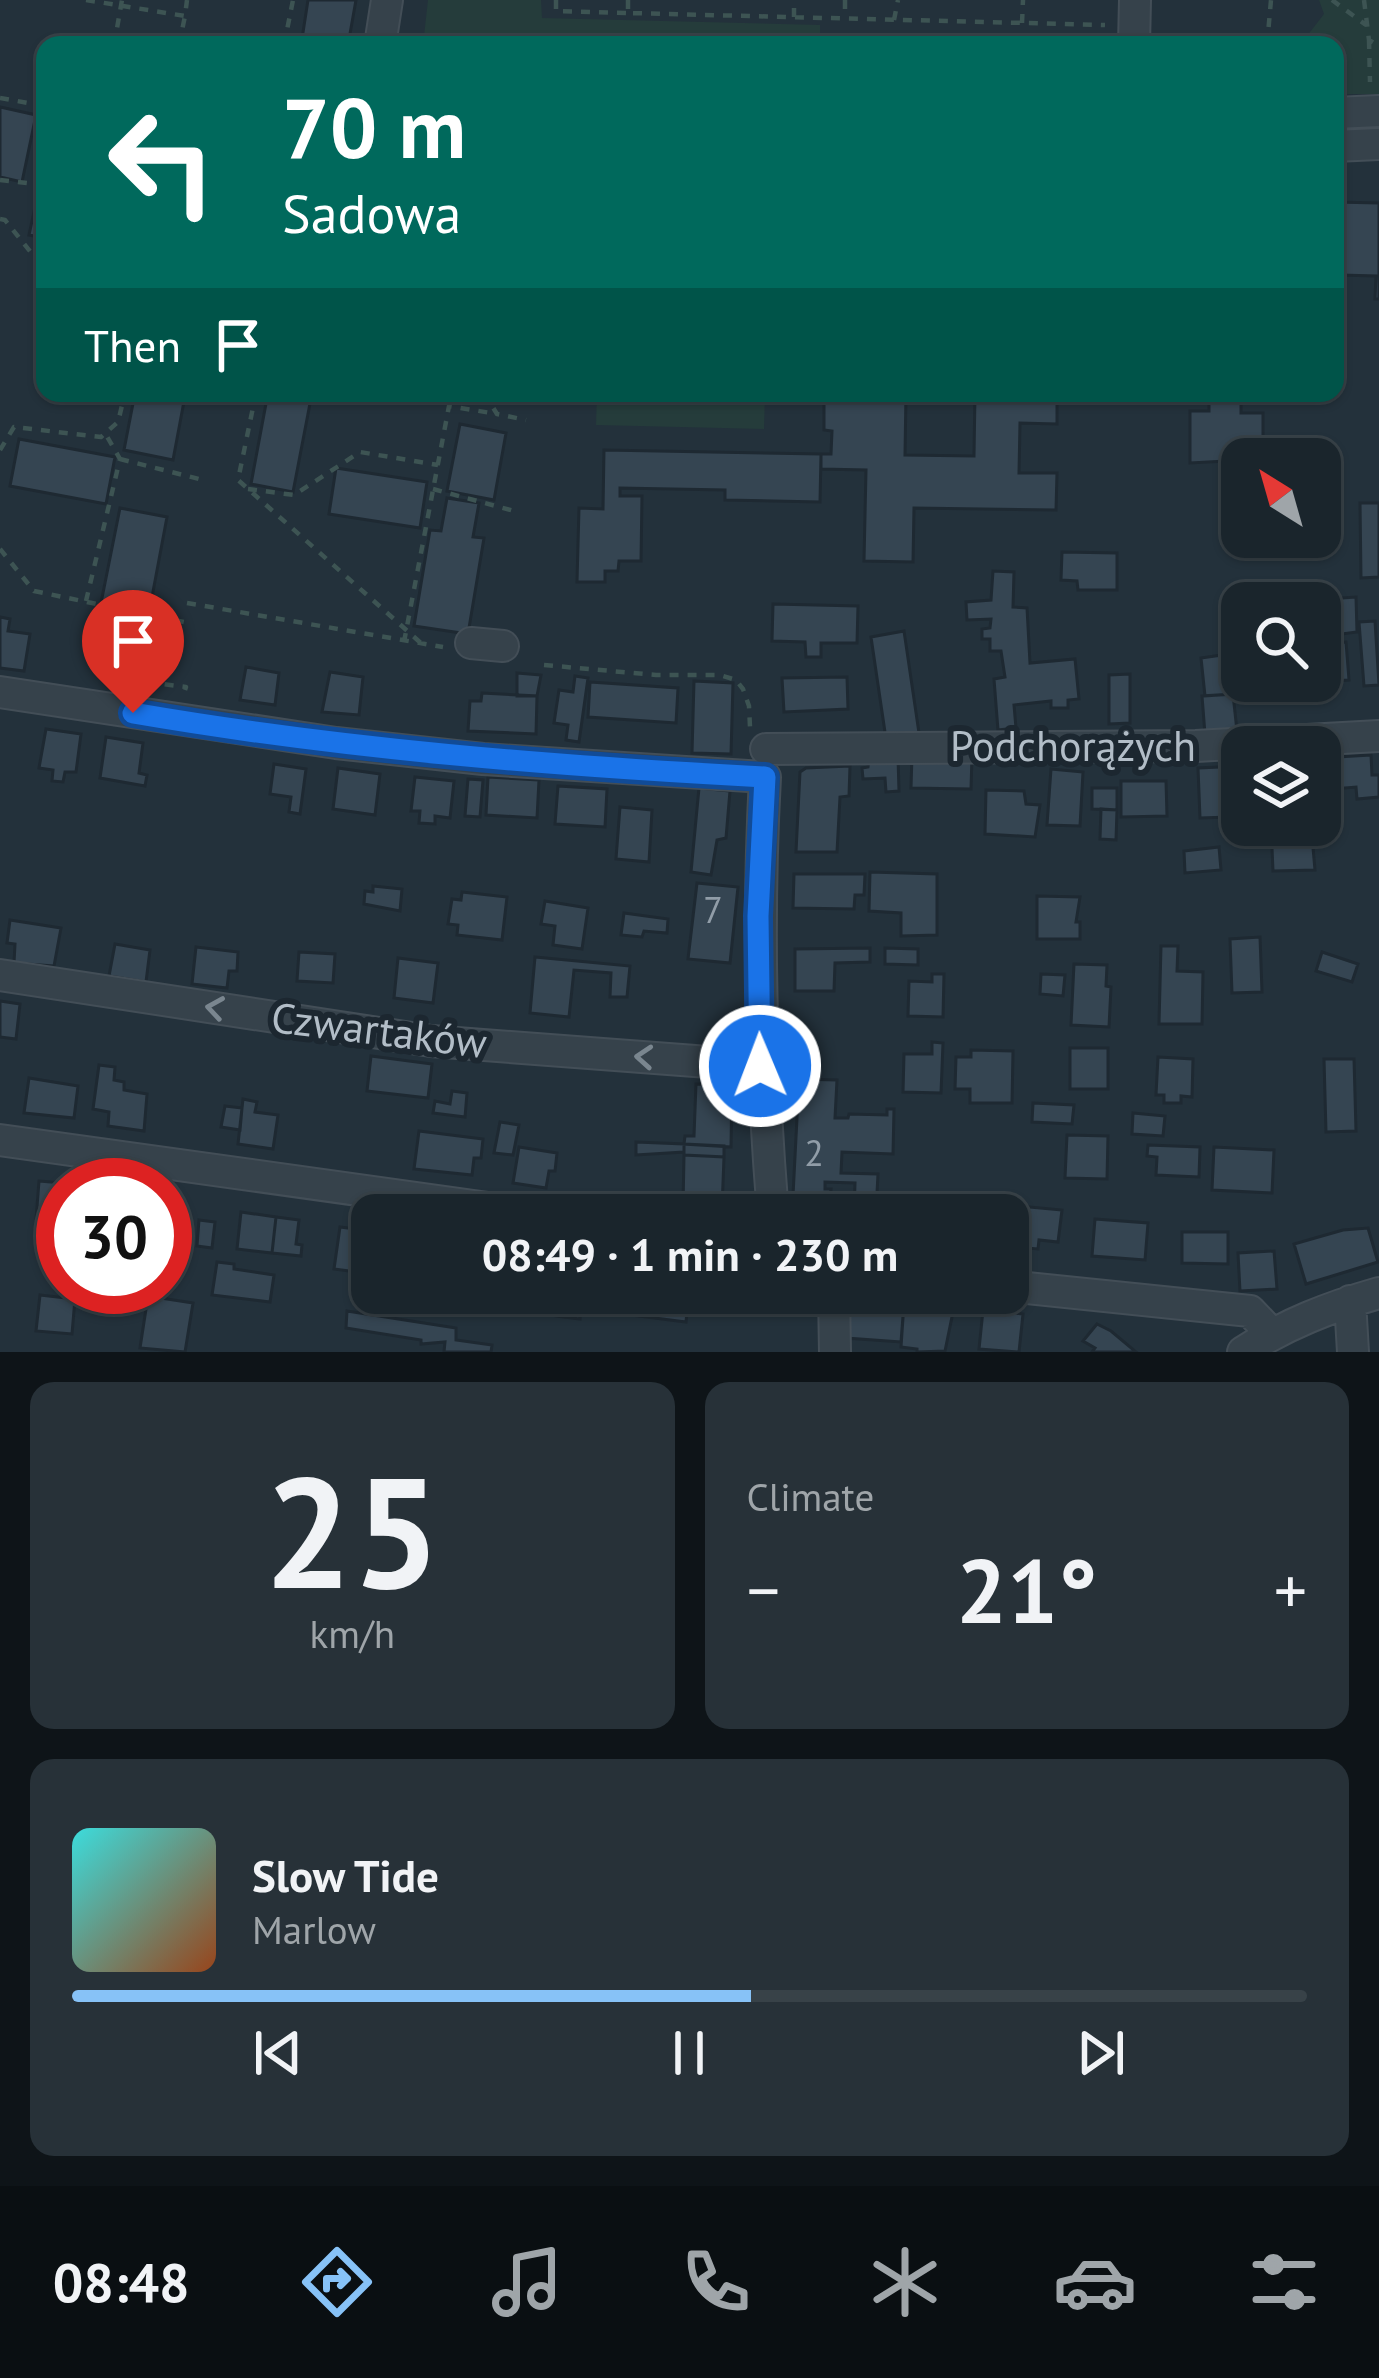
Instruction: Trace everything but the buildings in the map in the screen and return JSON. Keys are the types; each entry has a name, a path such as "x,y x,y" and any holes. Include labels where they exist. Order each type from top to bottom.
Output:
{"street":[{"path":"381,36 387,0"},
{"path":"1344,110 1375,105"},
{"path":"1344,146 1379,144"},
{"path":"457,645 503,646"},
{"name":"Podchorążych","path":"0,692 336,743 483,759 1196,746 1379,736"},
{"path":"761,752 760,1066 771,1194"},
{"name":"Czwartaków","path":"0,976 431,1041 760,1066"},
{"path":"0,1140 387,1194"},
{"path":"1029,1288 1250,1311 1271,1333"},
{"path":"1243,1352 1271,1333 1364,1297"},
{"path":"1353,1352 1364,1297"},
{"path":"834,1314 835,1352"}],"path":[{"path":"86,0 185,16"},
{"path":"181,36 188,0"},
{"path":"286,36 293,0"},
{"path":"556,0 556,10 628,13 1135,23"},
{"path":"628,0 628,13"},
{"path":"794,0 794,17"},
{"path":"845,0 845,18"},
{"path":"894,20 898,0"},
{"path":"1022,23 1023,0"},
{"path":"1268,36 1271,0"},
{"path":"1332,0 1367,26"},
{"path":"1364,0 1375,105"},
{"path":"116,36 122,3"},
{"path":"1369,40 1379,46"},
{"path":"0,98 36,104"},
{"path":"0,180 36,184"},
{"path":"0,219 36,259"},
{"path":"0,450 14,427 101,437 118,422 123,402"},
{"path":"254,402 238,480 422,644"},
{"path":"490,402 497,414"},
{"path":"404,642 449,406 526,420"},
{"path":"86,601 120,459 105,434"},
{"path":"248,488 294,495 360,452 438,465"},
{"path":"120,459 207,481"},
{"path":"433,489 518,512"},
{"path":"0,549 34,591 184,622"},
{"path":"188,603 404,642 457,645"},
{"path":"544,665 656,675 721,675 736,680 743,689 761,752"}],"green space":[{"path":"428,0 541,0 542,18 820,25 820,36 424,36"},
{"path":"1319,0 1379,0 1379,94 1344,93 1344,36 1307,36 1324,14"},
{"path":"597,402 765,402 764,429 596,425"}],"route":[{"path":"133,713 483,759 765,777 758,916 760,1066"}]}
